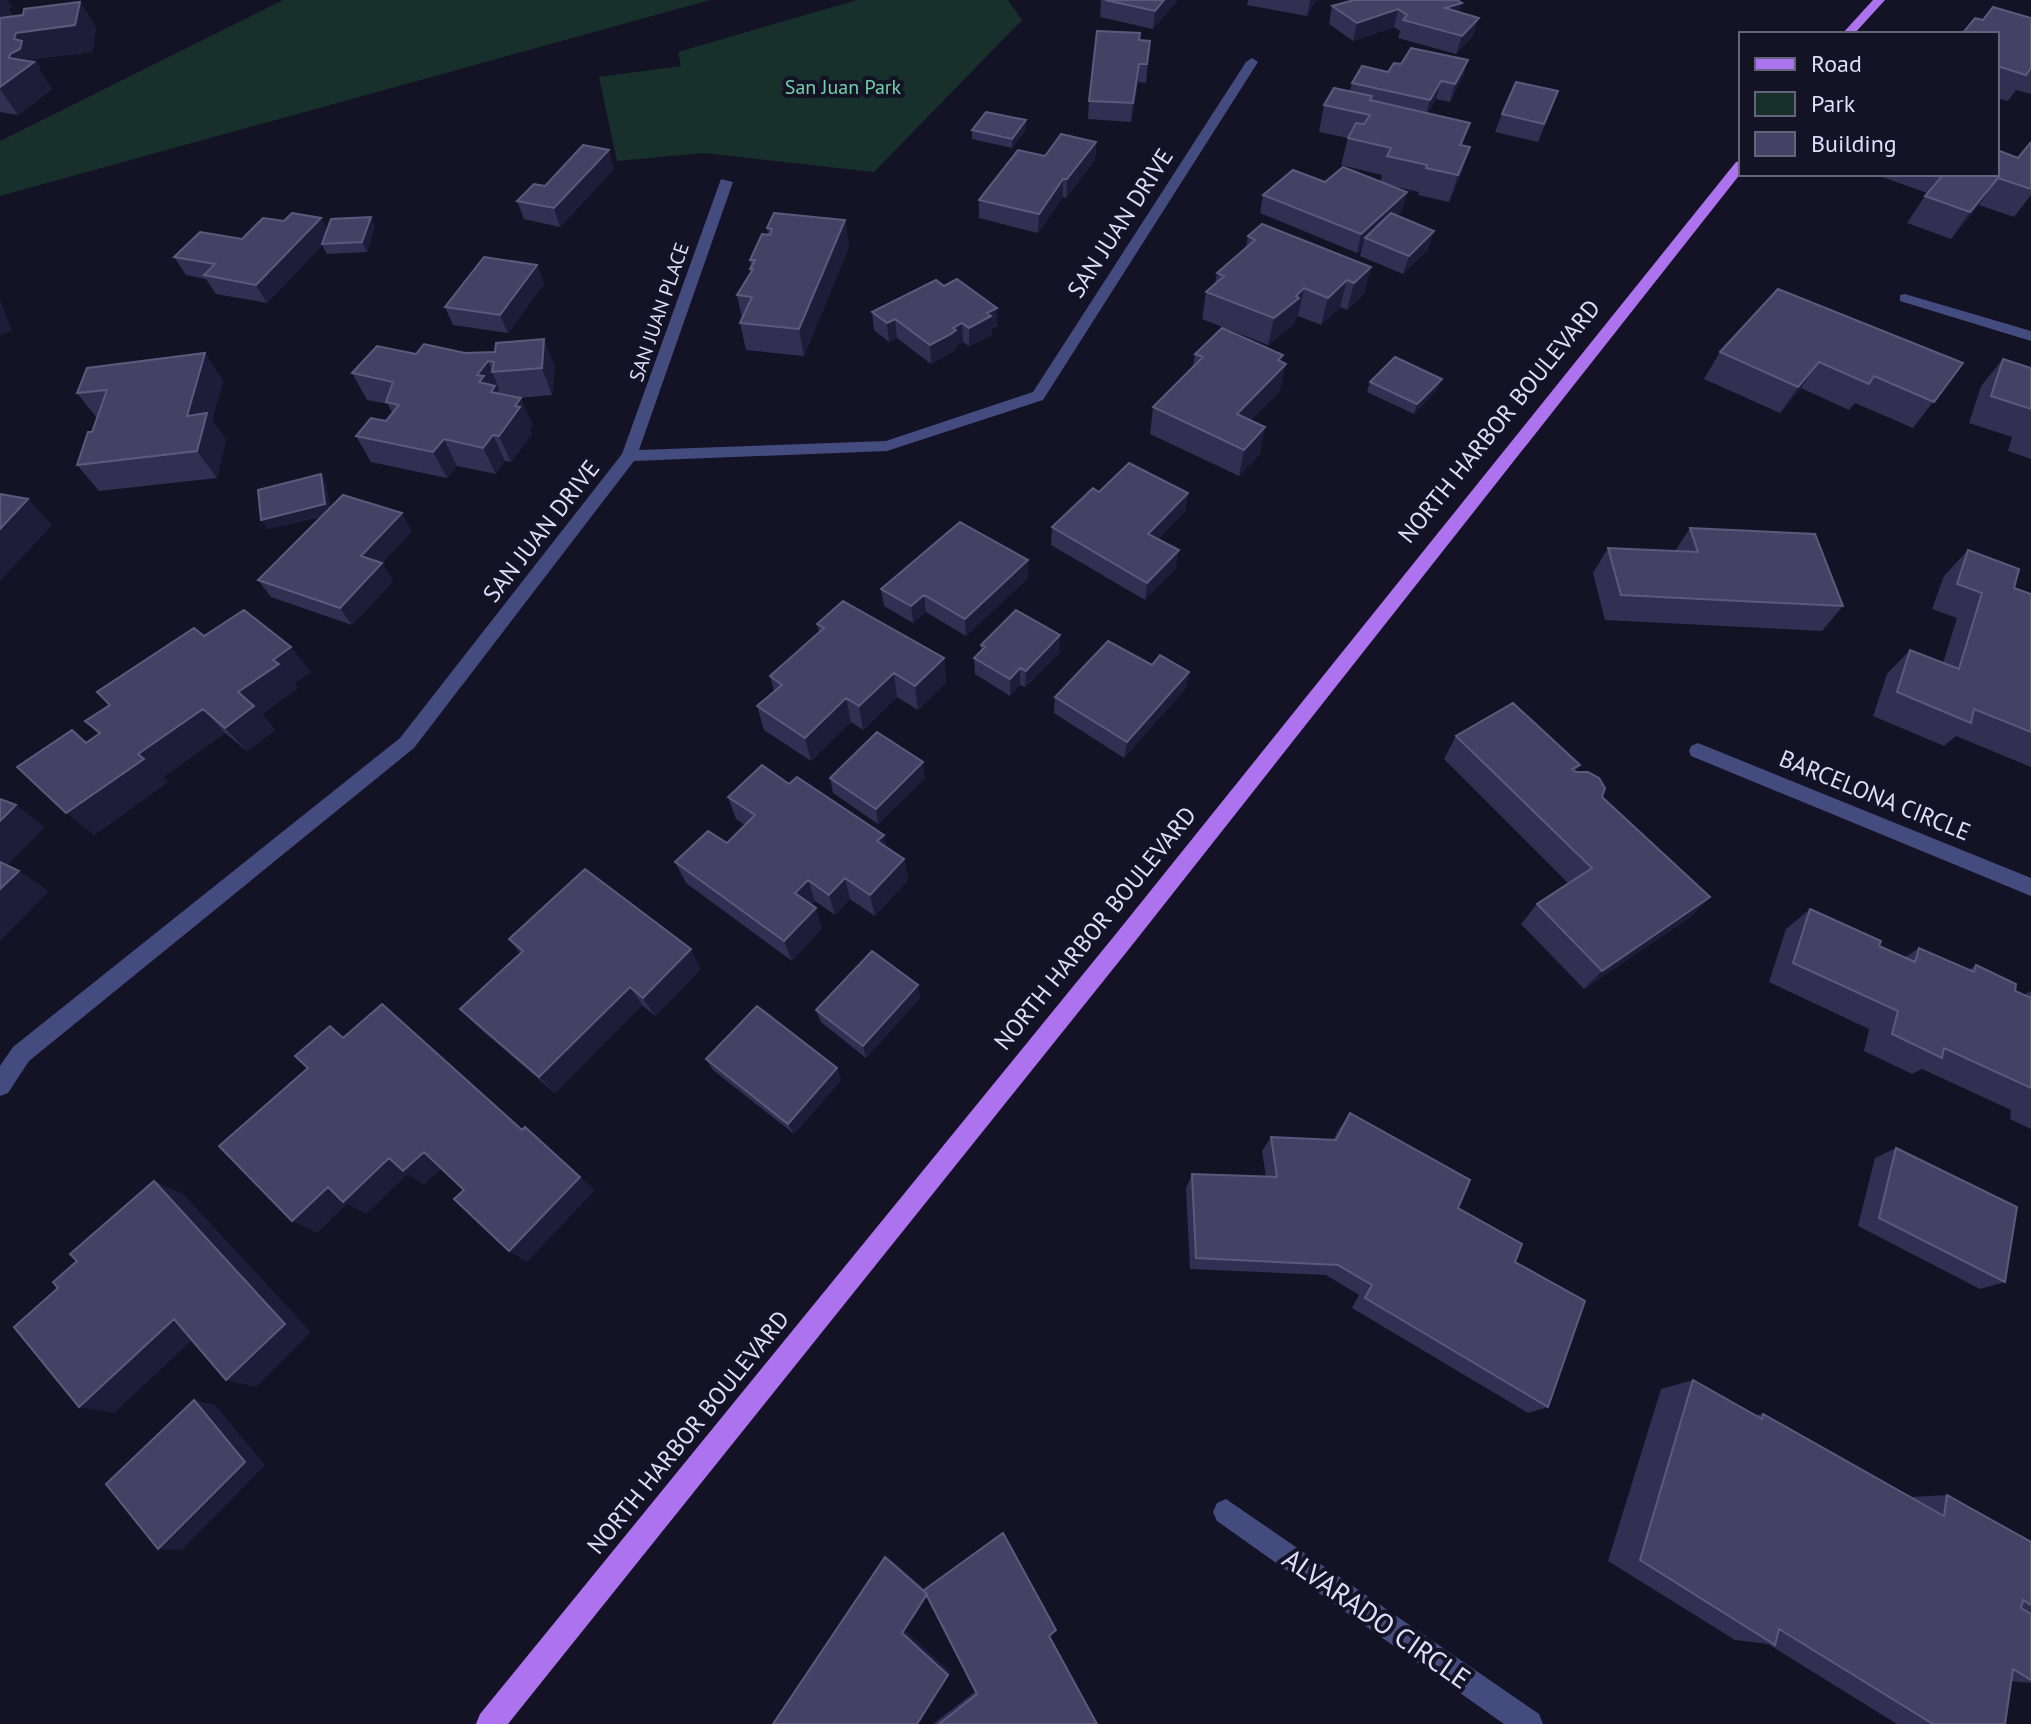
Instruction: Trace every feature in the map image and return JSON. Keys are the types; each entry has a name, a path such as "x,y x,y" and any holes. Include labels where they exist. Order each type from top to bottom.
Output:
{"main road":[{"path":"1850,32 1879,0"},
{"name":"NORTH HARBOR BOULEVARD","path":"490,1724 1132,930 1739,168"}],"street":[{"name":"SAN JUAN DRIVE","path":"0,1085 21,1054 407,743 629,456 887,446 1038,396 1252,62"},
{"name":"SAN JUAN PLACE","path":"629,456 726,182"},
{"path":"1905,298 2031,336"},
{"name":"BARCELONA CIRCLE","path":"1698,751 2031,887"},
{"name":"ALVARADO CIRCLE","path":"1226,1512 1529,1724"}],"green space":[{"path":"283,0 710,0 0,196 0,141"},
{"name":"San Juan Park","path":"857,0 1008,0 1022,20 874,172 704,153 617,161 599,77 681,66 678,52"}],"building":[{"path":"1105,0 1164,0 1155,11"},
{"path":"1354,0 1457,0 1462,3 1445,8 1479,18 1462,36 1403,20 1407,15 1398,9 1357,23 1332,6"},
{"path":"80,2 75,25 16,33 14,39 22,41 20,49 10,54 9,58 34,62 0,87 0,18 23,15 24,9"},
{"path":"1993,7 2031,18 2031,68 2026,75 1999,67 1999,32 1964,32 1975,18 1983,20"},
{"path":"1097,31 1140,33 1139,40 1150,41 1147,64 1139,64 1133,103 1089,101"},
{"path":"1411,48 1468,60 1455,84 1441,81 1430,100 1352,83 1362,66 1388,72 1394,63 1401,64"},
{"path":"1516,82 1558,91 1544,124 1502,114"},
{"path":"1334,88 1372,96 1370,100 1470,123 1460,145 1470,147 1458,175 1387,156 1391,148 1348,138 1356,123 1364,124 1370,115 1324,105"},
{"path":"986,112 1026,120 1012,139 972,130"},
{"path":"1061,134 1096,142 1067,179 1063,179 1039,214 979,200 1018,150 1045,156"},
{"path":"2031,142 2031,189 1998,178 1970,212 1925,196 1942,176 1999,176 1999,151 2018,158"},
{"path":"583,145 609,150 554,208 517,201 534,184 545,186"},
{"path":"1343,167 1407,192 1361,234 1263,195 1293,170 1325,182"},
{"path":"292,213 321,218 256,285 204,275 215,264 174,257 200,232 242,239 263,218 284,221"},
{"path":"774,213 845,220 799,329 740,323 752,297 737,295 753,269 750,269 755,260 750,260 762,234 770,235 772,229 767,228"},
{"path":"1391,213 1434,231 1409,256 1365,238"},
{"path":"371,217 362,242 322,244 331,219"},
{"path":"1262,224 1371,267 1354,283 1347,280 1328,298 1304,288 1296,296 1299,298 1274,318 1206,292 1224,276 1217,273 1255,240 1248,236"},
{"path":"484,257 537,265 500,315 445,307"},
{"path":"957,279 997,308 987,313 991,316 969,328 962,323 953,328 956,330 951,334 930,345 895,319 887,323 872,312 936,280 944,286"},
{"path":"1778,289 1963,363 1934,402 1874,376 1869,384 1819,362 1798,387 1720,352"},
{"path":"1222,328 1283,355 1278,360 1286,364 1237,414 1265,427 1244,450 1153,407 1203,357 1195,354"},
{"path":"544,339 542,368 492,372 494,362 488,361 477,375 484,376 479,382 495,386 491,392 521,398 515,406 520,407 499,436 493,435 483,448 444,439 433,452 356,436 371,418 386,421 399,405 386,402 393,382 352,373 377,346 416,354 424,344 465,353 495,352 496,343"},
{"path":"205,353 187,416 207,413 197,451 77,465 107,390 77,393 87,368"},
{"path":"1395,357 1442,379 1417,404 1370,382"},
{"path":"2003,359 2031,368 2031,409 1991,396"},
{"path":"1129,463 1188,493 1148,534 1179,550 1147,583 1052,527 1093,488 1099,492"},
{"path":"321,474 325,504 261,520 258,490"},
{"path":"0,494 28,499 0,529"},
{"path":"343,495 402,513 361,556 382,563 340,608 258,580"},
{"path":"960,522 1028,560 965,619 924,595 911,606 881,589"},
{"path":"1690,528 1815,534 1843,606 1621,595 1608,548 1698,552"},
{"path":"1968,550 2019,569 2014,588 2031,594 2031,732 1974,709 1971,723 1897,692 1910,650 1959,669 1982,593 1957,584"},
{"path":"843,601 944,658 915,686 894,673 859,706 846,698 805,738 757,706 782,685 770,676 824,628 817,624"},
{"path":"244,610 291,647 273,660 279,664 238,692 254,706 225,728 203,709 138,754 144,759 66,813 17,767 72,730 86,743 100,733 85,721 110,705 97,692 194,628 204,636"},
{"path":"1016,610 1060,635 1026,671 1020,668 1010,679 974,658 985,647 981,645"},
{"path":"1108,641 1152,665 1160,655 1189,672 1127,742 1055,697"},
{"path":"1513,703 1580,765 1572,769 1599,778 1605,788 1602,797 1710,897 1602,971 1537,904 1592,868 1456,736"},
{"path":"877,732 923,762 876,809 830,778"},
{"path":"762,765 789,784 797,777 884,835 877,841 904,859 870,895 845,878 829,895 808,880 795,893 816,908 784,941 675,862 708,831 727,843 755,815 728,797"},
{"path":"0,799 16,805 0,821"},
{"path":"0,862 19,871 0,889"},
{"path":"585,869 691,949 643,998 630,987 539,1077 460,1009 523,951 509,939"},
{"path":"1810,909 1881,941 1879,946 1915,962 1919,948 1974,972 1976,965 2016,984 2015,991 2031,998 2031,1088 1944,1048 1942,1058 1892,1034 1898,1011 1793,963"},
{"path":"872,951 918,985 863,1046 816,1010"},
{"path":"382,1004 522,1130 525,1127 580,1177 509,1251 454,1199 464,1190 424,1152 403,1171 389,1158 343,1202 328,1187 292,1221 219,1146 308,1068 295,1056 330,1026 343,1038"},
{"path":"757,1006 837,1068 788,1124 706,1059"},
{"path":"1350,1113 1470,1180 1458,1208 1522,1244 1515,1262 1585,1301 1548,1407 1365,1298 1372,1285 1338,1265 1196,1258 1192,1174 1277,1177 1271,1137 1336,1140"},
{"path":"1896,1148 2017,1207 2005,1282 1879,1218"},
{"path":"154,1181 285,1324 226,1380 174,1319 79,1407 14,1327 58,1288 53,1282 77,1261 70,1254"},
{"path":"1693,1380 1762,1419 1763,1414 1944,1516 1947,1495 2031,1542 2031,1605 2023,1600 2021,1608 2031,1614 2031,1680 2013,1669 2005,1724 1933,1724 1779,1629 1775,1645 1640,1560"},
{"path":"194,1400 245,1462 158,1549 106,1484"},
{"path":"1003,1533 1056,1630 1049,1636 1097,1724 939,1724 977,1694 924,1590"},
{"path":"885,1557 927,1594 902,1633 948,1675 917,1724 773,1724"}]}
